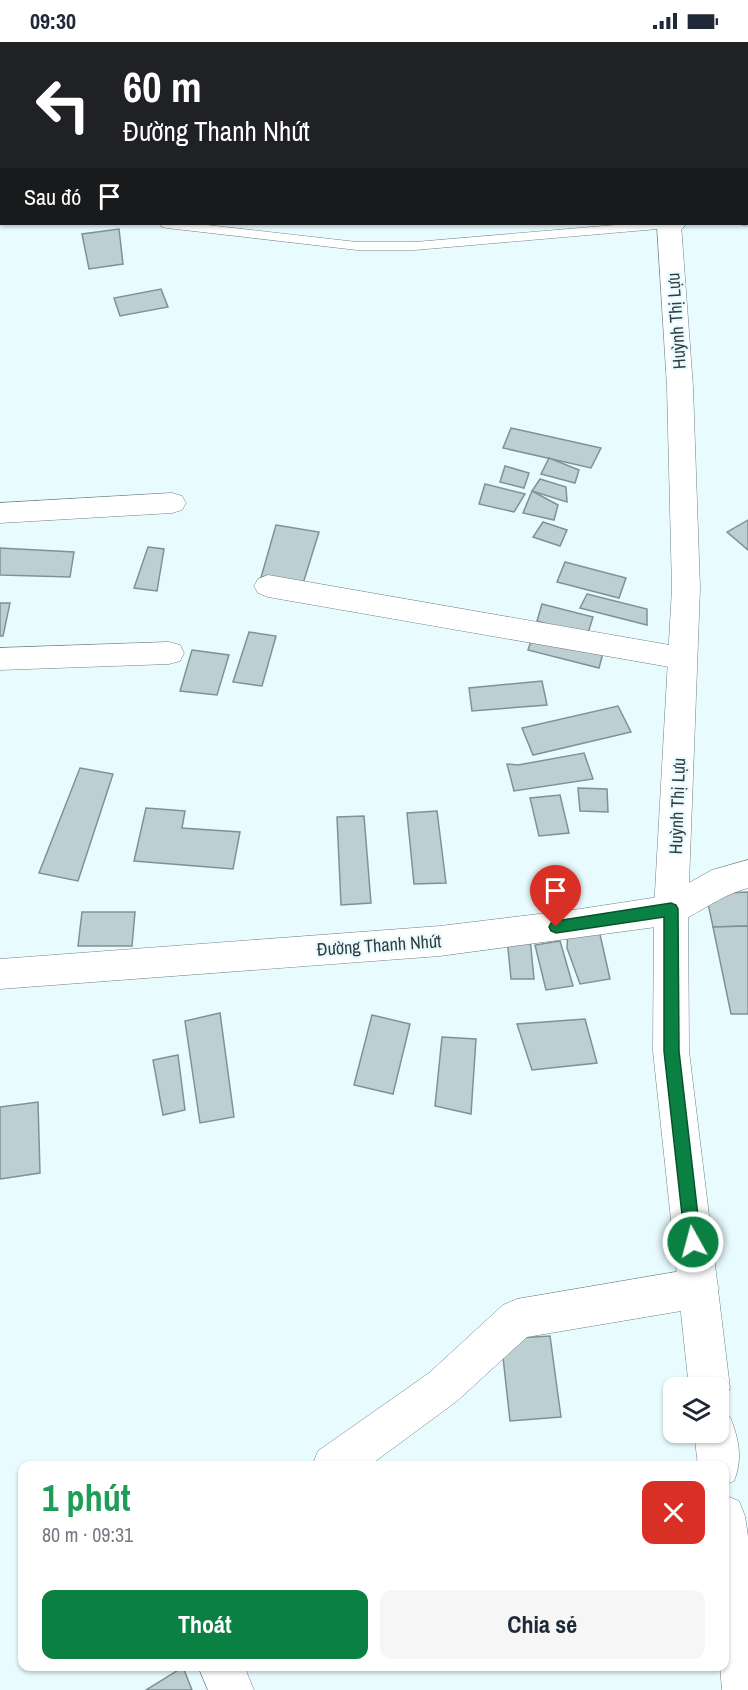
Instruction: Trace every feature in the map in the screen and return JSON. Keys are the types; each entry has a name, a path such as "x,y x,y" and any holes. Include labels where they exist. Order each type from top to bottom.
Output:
{"street":[{"name":"Huỳnh Thị Lựu","path":"669,225 681,399 686,588 671,909 671,1051 709,1377"},
{"path":"0,513 172,503"},
{"path":"268,585 681,658"},
{"path":"0,659 169,653"},
{"name":"Đường Thanh Nhứt","path":"1,967 440,941 580,924 671,909 724,880 748,874"},
{"path":"340,1461 443,1387 518,1319 699,1288"},
{"path":"716,1443 718,1461"},
{"path":"729,1546 742,1623 745,1690"},
{"path":"222,1671 231,1690"}],"lane":[{"path":"175,225 357,246 416,246 658,225"}],"building":[{"path":"119,229 123,264 89,269 82,234"},
{"path":"161,289 168,307 120,316 114,298"},
{"path":"511,428 601,448 591,468 503,448"},
{"path":"549,458 579,470 575,483 541,474"},
{"path":"505,466 529,473 524,488 500,482"},
{"path":"540,479 566,487 567,502 532,491"},
{"path":"485,484 525,494 514,512 479,504"},
{"path":"532,491 558,505 554,520 523,513"},
{"path":"748,520 748,550 727,532"},
{"path":"543,522 567,530 560,546 533,537"},
{"path":"276,525 319,532 302,587 260,581"},
{"path":"148,547 164,549 157,591 134,588"},
{"path":"0,548 74,552 70,577 0,575"},
{"path":"565,562 626,578 619,598 557,582"},
{"path":"587,594 647,609 647,625 580,608"},
{"path":"0,603 10,603 3,636 0,636"},
{"path":"542,604 593,617 587,636 537,621"},
{"path":"249,632 276,636 262,686 233,682"},
{"path":"534,632 604,649 599,668 528,650"},
{"path":"192,650 229,655 217,695 180,691"},
{"path":"542,681 547,705 472,711 469,688"},
{"path":"618,706 631,732 533,755 522,728"},
{"path":"584,753 593,779 514,791 507,764 518,765"},
{"path":"80,768 113,774 78,881 39,873"},
{"path":"578,788 607,789 608,812 580,811"},
{"path":"560,795 569,833 539,836 530,798"},
{"path":"146,808 185,811 182,828 240,832 233,869 134,861"},
{"path":"437,811 446,883 414,884 407,813"},
{"path":"364,816 371,903 341,905 337,817"},
{"path":"748,892 748,926 713,927 706,894"},
{"path":"82,912 135,912 132,946 78,946"},
{"path":"748,926 748,1014 731,1014 713,927"},
{"path":"568,929 599,930 610,979 580,984 567,948"},
{"path":"507,938 530,938 534,979 511,979"},
{"path":"560,941 573,986 546,990 535,945"},
{"path":"220,1013 234,1117 200,1123 185,1021"},
{"path":"372,1015 410,1024 393,1094 354,1085"},
{"path":"585,1019 597,1063 532,1070 517,1024"},
{"path":"442,1037 476,1039 471,1114 435,1106"},
{"path":"178,1055 185,1110 163,1115 153,1060"},
{"path":"38,1102 40,1173 0,1179 0,1107"},
{"path":"550,1336 561,1417 510,1421 501,1339"},
{"path":"177,1671 185,1671 192,1690 146,1690"}],"route":[{"path":"556,927 671,909 671,1051 693,1242"}]}
